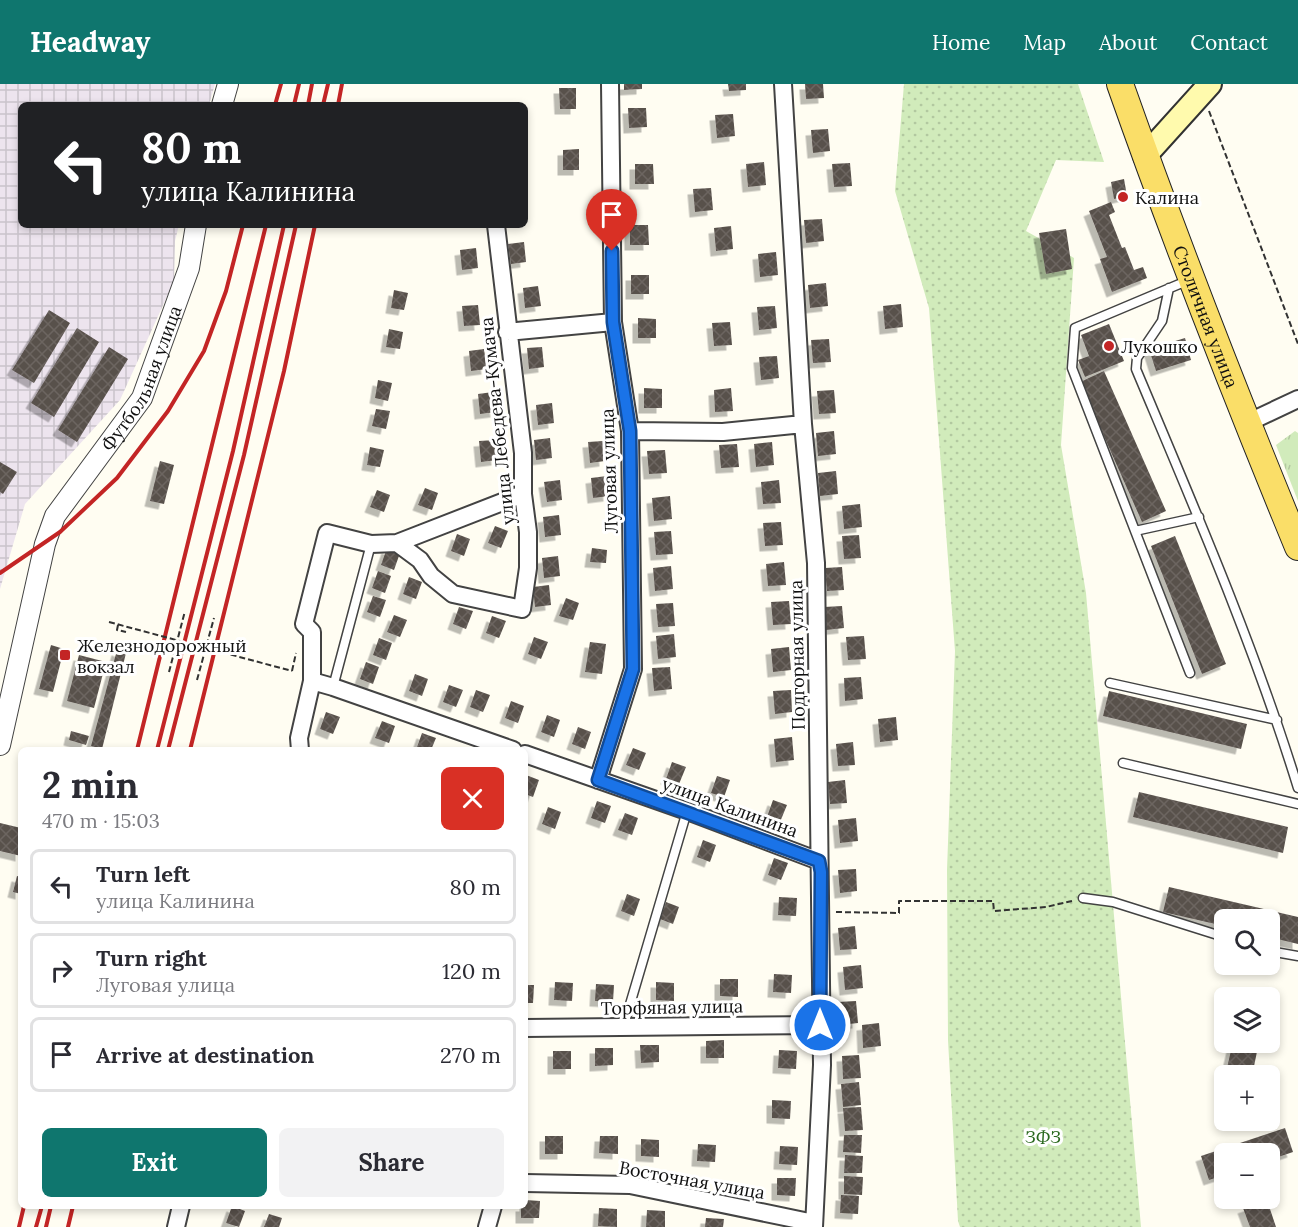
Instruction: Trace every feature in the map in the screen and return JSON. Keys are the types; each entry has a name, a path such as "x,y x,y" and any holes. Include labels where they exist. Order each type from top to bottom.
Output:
{"main road":[{"name":"Столичная улица","path":"1120,84 1145,156 1181,284 1247,423 1298,547"},
{"path":"1145,156 1210,84"}],"street":[{"path":"223,102 228,84"},
{"name":"Луговая улица","path":"598,780 633,669 630,431 613,322 610,84"},
{"name":"Подгорная улица","path":"783,84 803,424 816,563 822,1065 814,1225"},
{"name":"Футбольная улица","path":"0,745 45,544 55,516 142,398 189,268 196,228"},
{"name":"улица Лебедева-Кумача","path":"397,543 420,560 431,576 453,594 522,609 528,568 523,453 495,228"},
{"path":"507,332 613,322"},
{"path":"1247,423 1294,407"},
{"path":"630,431 723,432 803,424"},
{"path":"300,747 299,738 312,681 312,632 304,624 327,533 371,544 397,543 523,494"},
{"path":"312,681 504,747"},
{"name":"улица Калинина","path":"528,755 687,811 819,861"},
{"name":"Торфяная улица","path":"528,1028 820,1025"},
{"name":"Восточная улица","path":"528,1183 630,1185 814,1225"},
{"path":"176,1227 181,1209"},
{"path":"487,1227 492,1209"}],"lane":[{"path":"1181,284 1137,358 1136,369 1199,517 1277,720 1298,788"},
{"path":"1181,284 1076,328 1072,368 1190,673"},
{"path":"1135,531 1199,517"},
{"path":"333,687 371,544"},
{"path":"1110,682 1277,720"},
{"path":"1123,763 1298,804"},
{"path":"626,1028 626,1018 687,811"},
{"path":"1083,898 1113,902 1214,934"},
{"path":"1280,953 1298,956"}],"path":[{"path":"1208,108 1298,344"},
{"path":"169,672 185,611"},
{"path":"197,681 214,618"},
{"path":"109,622 292,670"},
{"path":"118,625 117,630 126,632"},
{"path":"827,912 899,913 899,901 993,901 994,911 1046,908 1083,898"}],"shaded area":[{"path":"0,84 215,84 210,102 18,102 18,228 178,228 175,241 174,281 120,400 25,504 0,589"}],"green space":[{"name":"ЗФЗ","path":"904,84 1078,84 1104,162 1056,160 1026,231 1074,258 1061,445 1086,593 1141,1227 960,1227 958,1221 948,1040 947,870 955,651 929,308 895,191"},
{"path":"1295,431 1298,433 1298,501 1276,445"}],"building":[{"path":"624,84 642,84 642,89 624,90"},
{"path":"728,84 746,84 746,90 729,91"},
{"path":"805,84 823,84 824,98 806,99"},
{"path":"559,88 576,88 576,109 560,109"},
{"path":"628,108 646,108 647,127 629,128"},
{"path":"733,114 735,136 717,138 715,115"},
{"path":"828,129 830,151 813,153 811,130"},
{"path":"579,149 579,170 563,170 563,150"},
{"path":"764,162 766,185 748,187 746,164"},
{"path":"850,163 852,186 834,187 832,164"},
{"path":"635,164 653,164 654,184 635,184"},
{"path":"1124,179 1127,196 1114,199 1111,182"},
{"path":"711,188 713,210 695,212 693,189"},
{"path":"1111,202 1115,212 1109,215 1122,248 1125,247 1134,270 1143,267 1147,278 1112,292 1100,259 1107,257 1089,211"},
{"path":"822,219 824,241 806,243 804,220"},
{"path":"630,225 648,225 649,245 630,245"},
{"path":"731,226 733,249 716,251 714,228"},
{"path":"1066,229 1072,269 1046,274 1039,233"},
{"path":"524,242 526,262 511,264 508,244"},
{"path":"476,248 478,268 462,270 460,250"},
{"path":"776,252 778,275 760,277 758,254"},
{"path":"631,275 649,275 649,294 631,294"},
{"path":"826,283 828,306 810,308 808,285"},
{"path":"538,286 541,306 525,308 523,288"},
{"path":"394,290 408,293 404,310 391,308"},
{"path":"901,304 903,327 885,329 883,306"},
{"path":"478,305 480,325 464,326 462,306"},
{"path":"775,306 777,328 759,330 757,307"},
{"path":"49,310 70,323 34,383 12,370"},
{"path":"638,318 656,319 656,338 638,338"},
{"path":"730,322 732,345 714,346 712,323"},
{"path":"1109,324 1124,361 1085,377 1078,360 1089,356 1081,335"},
{"path":"77,328 99,342 54,417 31,403"},
{"path":"389,329 403,332 400,349 386,347"},
{"path":"1185,338 1191,360 1156,371 1149,349"},
{"path":"829,339 831,362 813,363 811,340"},
{"path":"109,347 128,359 77,442 58,430"},
{"path":"542,347 544,367 529,369 527,348"},
{"path":"484,349 487,369 471,371 469,351"},
{"path":"777,356 779,378 761,380 759,357"},
{"path":"1104,371 1166,511 1142,522 1080,382"},
{"path":"378,380 392,383 388,401 375,398"},
{"path":"644,388 662,389 662,408 644,408"},
{"path":"731,388 733,411 715,412 714,390"},
{"path":"834,390 836,413 819,414 817,391"},
{"path":"493,392 496,412 480,414 478,394"},
{"path":"552,403 554,423 538,425 536,405"},
{"path":"376,409 390,411 386,429 372,426"},
{"path":"834,431 836,454 818,456 816,433"},
{"path":"550,438 552,458 536,460 534,440"},
{"path":"495,440 497,460 481,462 479,441"},
{"path":"603,441 605,461 590,463 588,442"},
{"path":"772,442 774,465 756,467 754,444"},
{"path":"737,444 739,467 721,468 719,445"},
{"path":"370,447 384,450 380,467 367,465"},
{"path":"665,450 667,473 649,474 647,451"},
{"path":"160,461 174,465 164,504 150,501"},
{"path":"0,462 17,472 3,494 0,492"},
{"path":"836,471 838,494 820,496 818,473"},
{"path":"607,476 609,496 593,498 591,478"},
{"path":"560,480 562,500 547,502 544,482"},
{"path":"779,480 781,503 763,504 761,482"},
{"path":"425,488 438,493 432,510 418,505"},
{"path":"377,490 390,495 384,512 370,507"},
{"path":"670,496 672,519 654,521 652,498"},
{"path":"860,504 862,527 844,529 842,506"},
{"path":"559,515 561,535 545,537 543,517"},
{"path":"781,522 783,545 765,546 763,523"},
{"path":"495,526 508,531 501,548 488,543"},
{"path":"671,531 673,554 656,555 654,532"},
{"path":"457,534 470,539 464,556 451,551"},
{"path":"859,535 861,558 844,559 842,536"},
{"path":"1175,536 1226,664 1202,674 1151,546"},
{"path":"387,548 400,553 394,570 381,565"},
{"path":"592,548 607,550 606,563 590,562"},
{"path":"558,556 560,576 544,578 542,558"},
{"path":"784,562 786,585 768,586 766,564"},
{"path":"671,566 673,589 655,591 653,568"},
{"path":"842,567 844,590 827,591 825,568"},
{"path":"378,571 391,576 385,593 372,588"},
{"path":"409,577 422,582 416,599 403,594"},
{"path":"549,585 551,605 535,607 533,587"},
{"path":"373,596 386,600 380,617 367,612"},
{"path":"566,598 579,603 573,620 559,616"},
{"path":"789,601 791,624 773,625 771,602"},
{"path":"673,603 675,626 658,627 656,604"},
{"path":"842,606 844,628 826,630 824,607"},
{"path":"459,607 473,611 466,629 453,624"},
{"path":"394,615 407,620 400,637 387,632"},
{"path":"492,616 506,621 499,638 486,633"},
{"path":"674,634 676,657 658,659 656,636"},
{"path":"864,636 866,659 848,660 846,637"},
{"path":"534,637 548,642 541,659 528,654"},
{"path":"379,638 392,643 386,660 373,655"},
{"path":"590,642 606,644 602,674 585,672"},
{"path":"51,645 64,649 53,692 39,689"},
{"path":"789,647 791,670 773,672 771,649"},
{"path":"117,650 126,653 102,747 91,746"},
{"path":"79,655 106,662 94,708 67,701"},
{"path":"366,662 379,667 373,684 360,679"},
{"path":"670,667 672,689 654,691 652,668"},
{"path":"415,674 428,679 422,696 409,691"},
{"path":"861,677 863,699 845,701 844,678"},
{"path":"449,685 463,690 456,707 443,702"},
{"path":"476,690 490,695 483,712 470,707"},
{"path":"791,690 792,712 775,714 773,691"},
{"path":"1109,691 1247,724 1241,749 1103,716"},
{"path":"511,701 524,706 518,723 505,718"},
{"path":"326,712 340,717 333,734 320,729"},
{"path":"547,715 560,720 554,737 541,732"},
{"path":"896,717 898,740 880,742 878,719"},
{"path":"382,721 395,726 389,743 375,738"},
{"path":"578,727 591,732 585,749 572,744"},
{"path":"71,731 89,736 86,745 69,740"},
{"path":"422,733 436,738 432,747 417,747"},
{"path":"792,737 794,760 776,762 774,739"},
{"path":"853,742 855,765 838,766 836,744"},
{"path":"633,748 646,753 639,770 626,765"},
{"path":"672,762 686,767 679,784 666,779"},
{"path":"528,776 539,780 533,797 528,795"},
{"path":"717,776 730,780 724,797 711,793"},
{"path":"845,780 847,803 830,804 828,782"},
{"path":"1139,792 1288,827 1283,853 1133,817"},
{"path":"773,800 787,805 780,822 767,817"},
{"path":"597,801 611,806 605,823 591,818"},
{"path":"548,807 561,812 555,829 542,824"},
{"path":"625,813 638,818 632,835 618,830"},
{"path":"856,818 858,841 840,843 838,820"},
{"path":"0,823 18,827 18,855 0,851"},
{"path":"703,840 716,845 710,862 697,857"},
{"path":"774,858 788,863 781,880 768,875"},
{"path":"856,869 857,891 840,893 838,870"},
{"path":"17,876 18,876 18,893 13,892"},
{"path":"1169,887 1264,909 1214,909 1214,924 1163,912"},
{"path":"627,894 640,899 634,916 621,911"},
{"path":"779,897 797,898 796,916 778,915"},
{"path":"666,902 679,907 673,924 660,919"},
{"path":"1280,913 1298,917 1298,944 1280,940"},
{"path":"855,926 857,949 840,950 838,928"},
{"path":"861,965 863,988 845,990 843,967"},
{"path":"774,974 792,975 791,993 773,992"},
{"path":"720,979 738,979 738,997 720,996"},
{"path":"555,982 573,983 572,1001 554,1000"},
{"path":"656,982 674,983 674,1001 656,1000"},
{"path":"596,984 614,985 613,1002 595,1001"},
{"path":"528,985 534,985 533,1003 528,1003"},
{"path":"856,1001 858,1023 840,1025 838,1002"},
{"path":"879,1023 881,1046 863,1048 862,1025"},
{"path":"724,1040 724,1058 706,1058 706,1041"},
{"path":"640,1045 659,1045 659,1062 641,1063"},
{"path":"595,1048 613,1048 613,1065 595,1066"},
{"path":"779,1050 797,1051 796,1069 778,1068"},
{"path":"553,1051 571,1051 571,1069 553,1069"},
{"path":"1230,1053 1257,1053 1254,1065 1228,1065"},
{"path":"859,1055 861,1078 843,1079 842,1056"},
{"path":"859,1082 861,1105 843,1107 841,1084"},
{"path":"772,1100 791,1101 790,1119 772,1118"},
{"path":"861,1107 863,1130 845,1131 843,1108"},
{"path":"1285,1128 1293,1152 1280,1156 1280,1143 1240,1143 1280,1131"},
{"path":"844,1135 862,1135 861,1153 843,1152"},
{"path":"545,1136 563,1136 563,1154 545,1154"},
{"path":"600,1136 618,1136 618,1154 599,1153"},
{"path":"641,1139 659,1140 659,1157 641,1156"},
{"path":"698,1144 716,1145 715,1162 697,1161"},
{"path":"780,1146 798,1147 797,1165 779,1164"},
{"path":"1214,1152 1214,1178 1209,1180 1201,1156"},
{"path":"845,1155 863,1156 862,1173 844,1173"},
{"path":"844,1176 863,1177 862,1195 844,1194"},
{"path":"777,1178 796,1178 795,1196 777,1195"},
{"path":"841,1195 859,1196 858,1214 840,1213"},
{"path":"528,1200 540,1201 539,1218 521,1218 521,1209 528,1209"},
{"path":"599,1208 617,1209 617,1227 598,1226"},
{"path":"231,1209 245,1211 239,1227 226,1223"},
{"path":"1243,1209 1270,1209 1276,1227 1250,1227"},
{"path":"647,1210 665,1211 665,1227 646,1227"},
{"path":"269,1214 282,1218 279,1227 264,1227"},
{"path":"706,1218 724,1219 723,1227 705,1227"}],"railway":[{"path":"276,102 281,84"},
{"path":"295,102 299,84"},
{"path":"309,102 312,84"},
{"path":"324,102 328,84"},
{"path":"339,102 342,84"},
{"path":"0,573 60,532 117,478 168,411 204,351 226,291 242,228"},
{"path":"138,747 265,228"},
{"path":"158,747 233,451 283,228"},
{"path":"169,747 244,455 295,228"},
{"path":"191,747 284,371 314,228"},
{"path":"19,1227 23,1209"},
{"path":"36,1227 41,1209"},
{"path":"46,1227 50,1209"},
{"path":"68,1227 72,1209"}],"place":[{"name":"Калина","path":"1123,197"},
{"name":"Лукошко","path":"1109,346"},
{"name":"Железнодорожный вокзал","path":"65,655"}],"route":[{"path":"612,251 613,322 630,431 633,669 598,780 819,861 821,872 820,1025"}]}
